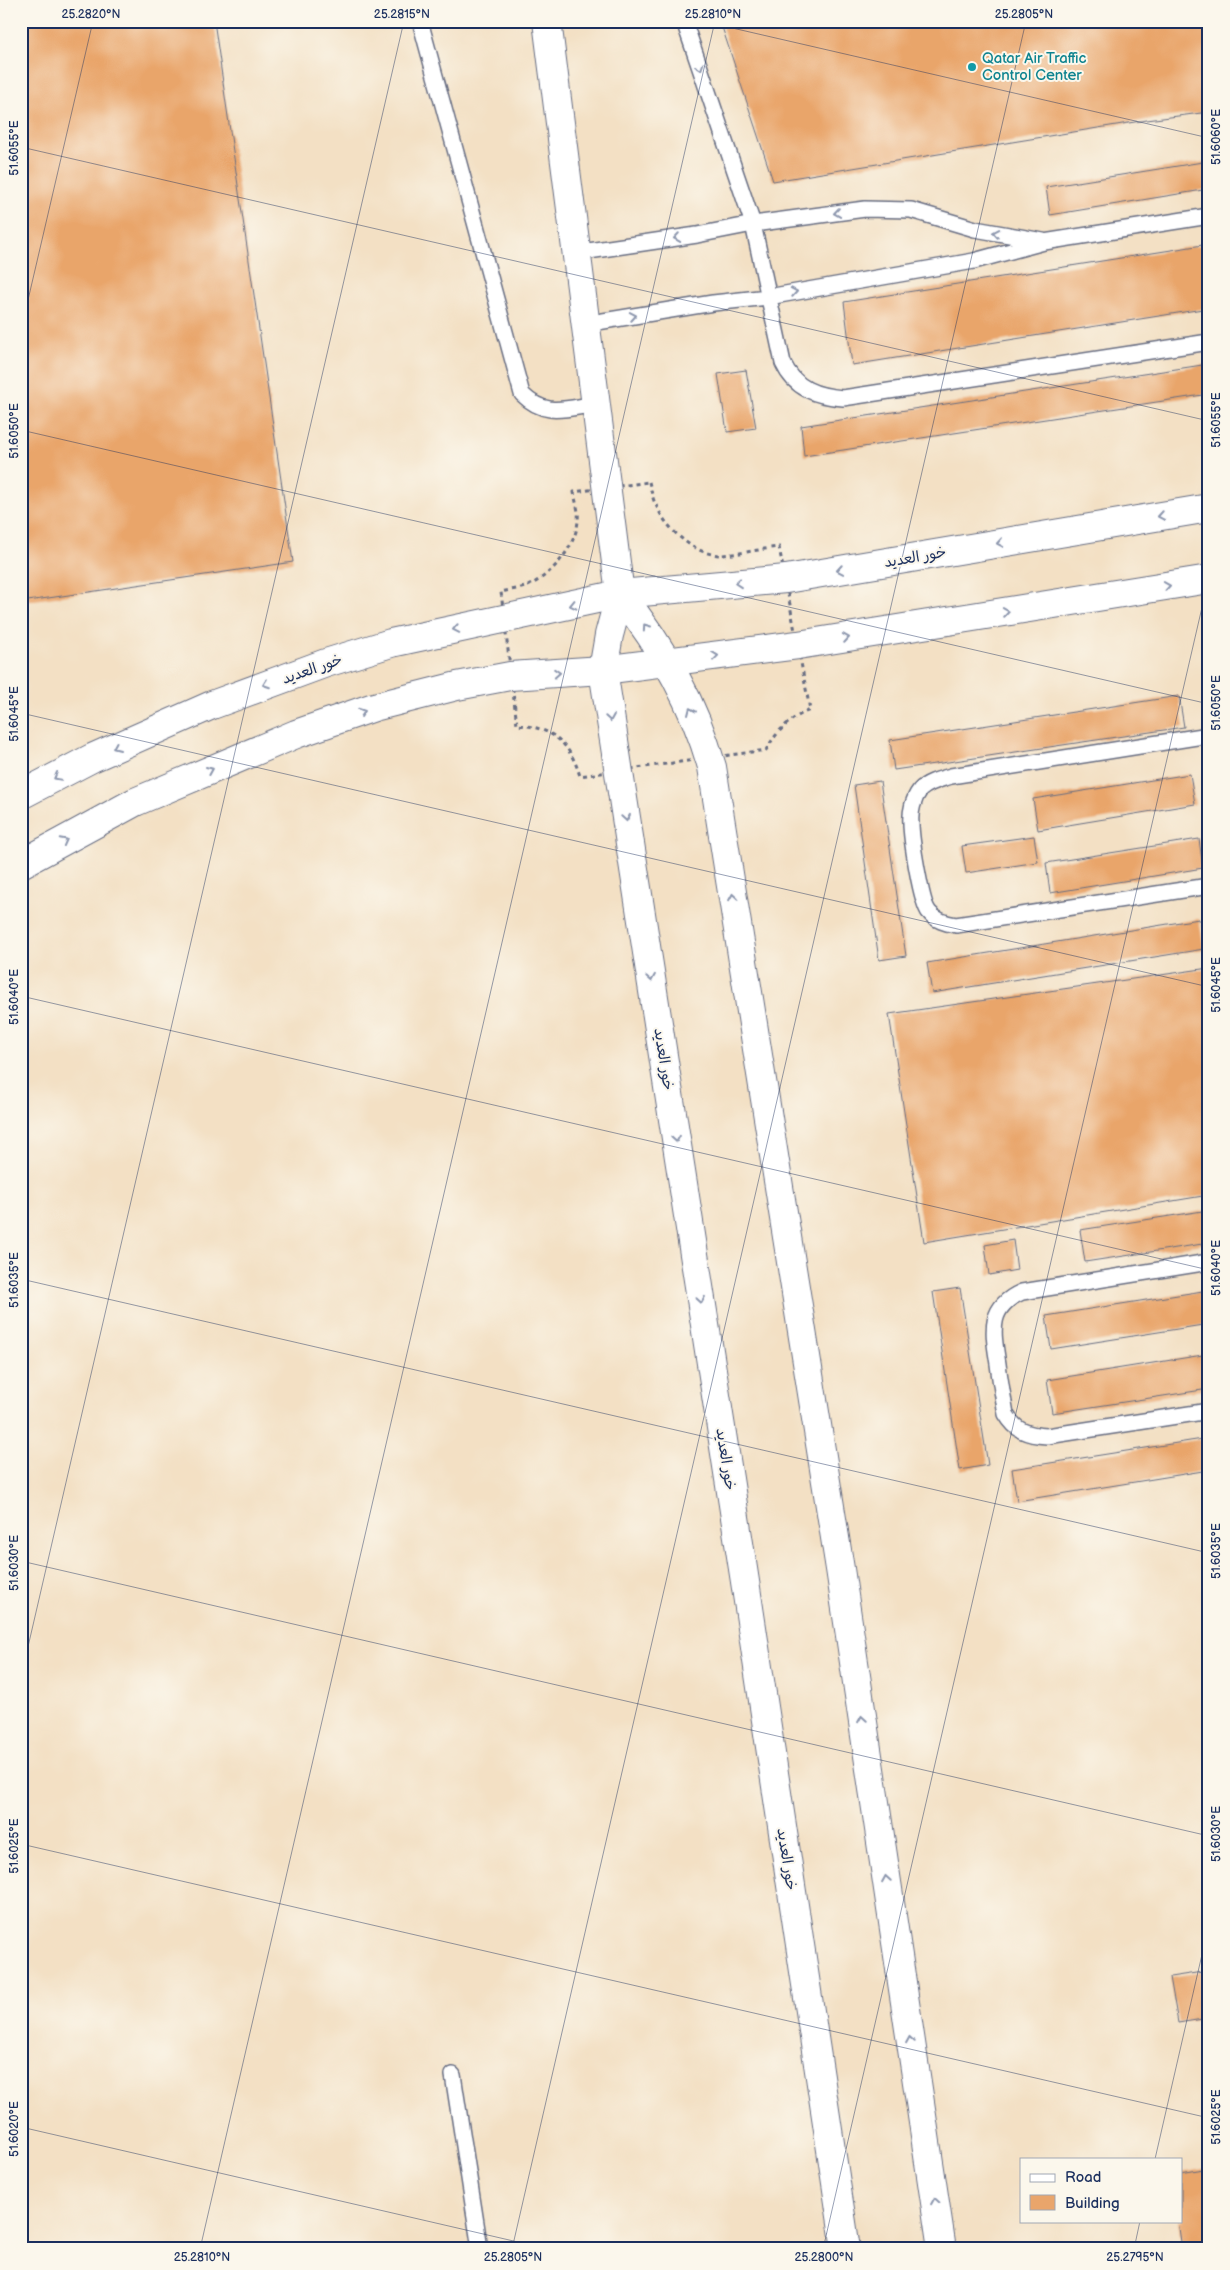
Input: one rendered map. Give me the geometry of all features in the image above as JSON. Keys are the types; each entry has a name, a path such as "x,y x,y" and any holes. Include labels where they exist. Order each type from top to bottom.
{"main road":[{"path":"547,21 575,254 620,594 648,628 667,662 691,710 712,767 840,1569 942,2249"},
{"name":"خور العديد","path":"21,795 92,758 161,727 264,685 326,663 400,641 620,594 786,579 1209,508"},
{"path":"21,864 135,802 296,734 374,707 457,686 510,676 603,670 798,645 1209,579"},
{"name":"خور العديد","path":"620,594 609,635 603,670 743,1568 846,2249"}],"lane":[{"path":"420,21 522,394 533,405 543,409 553,410 596,404"},
{"path":"684,21 753,224 783,363 789,375 804,389 821,396 843,398 1209,342"},
{"path":"575,254 697,235 753,224 865,209 888,208 911,210 975,229 1044,242"},
{"path":"585,324 713,303 768,297 974,261 1044,242 1209,216"},
{"path":"1209,735 951,776 932,782 921,790 912,805 911,822 923,896 928,912 940,922 956,925 1209,886"},
{"path":"1209,1262 1022,1292 1008,1298 1000,1309 992,1330 1006,1414 1012,1424 1021,1431 1033,1435 1047,1436 1209,1411"},
{"path":"453,2075 480,2249"}],"building":[{"path":"21,21 214,21 293,562 21,602"},
{"name":"Qatar Air Traffic Control Center","path":"720,21 1209,21 1209,112 1147,120 773,181"},
{"path":"1209,161 1209,189 1050,215 1046,187"},
{"path":"1209,244 1209,308 852,365 844,302"},
{"path":"1209,364 1209,394 804,456 801,426"},
{"path":"746,370 756,428 727,432 718,374"},
{"path":"1179,696 1184,727 894,770 890,740"},
{"path":"1190,774 1195,804 1038,830 1033,799"},
{"path":"880,781 906,956 879,960 854,785"},
{"path":"1034,836 1038,862 966,873 962,846"},
{"path":"1199,839 1203,868 1050,893 1046,863"},
{"path":"1199,919 1204,949 932,993 927,963"},
{"path":"1209,968 1209,1195 924,1242 889,1014"},
{"path":"1209,1210 1209,1243 1085,1262 1080,1230"},
{"path":"1013,1240 1017,1270 989,1275 985,1245"},
{"path":"960,1288 988,1465 960,1470 933,1292"},
{"path":"1209,1290 1209,1324 1051,1349 1046,1316"},
{"path":"1209,1354 1209,1389 1052,1413 1047,1380"},
{"path":"1209,1438 1209,1470 1017,1501 1012,1469"},
{"path":"1209,1971 1209,2018 1178,2023 1170,1977"},
{"path":"1209,2168 1209,2249 1182,2249 1178,2222 1182,2222 1182,2173"}],"place":[{"name":"Qatar Air Traffic Control Center","path":"972,67"}]}
